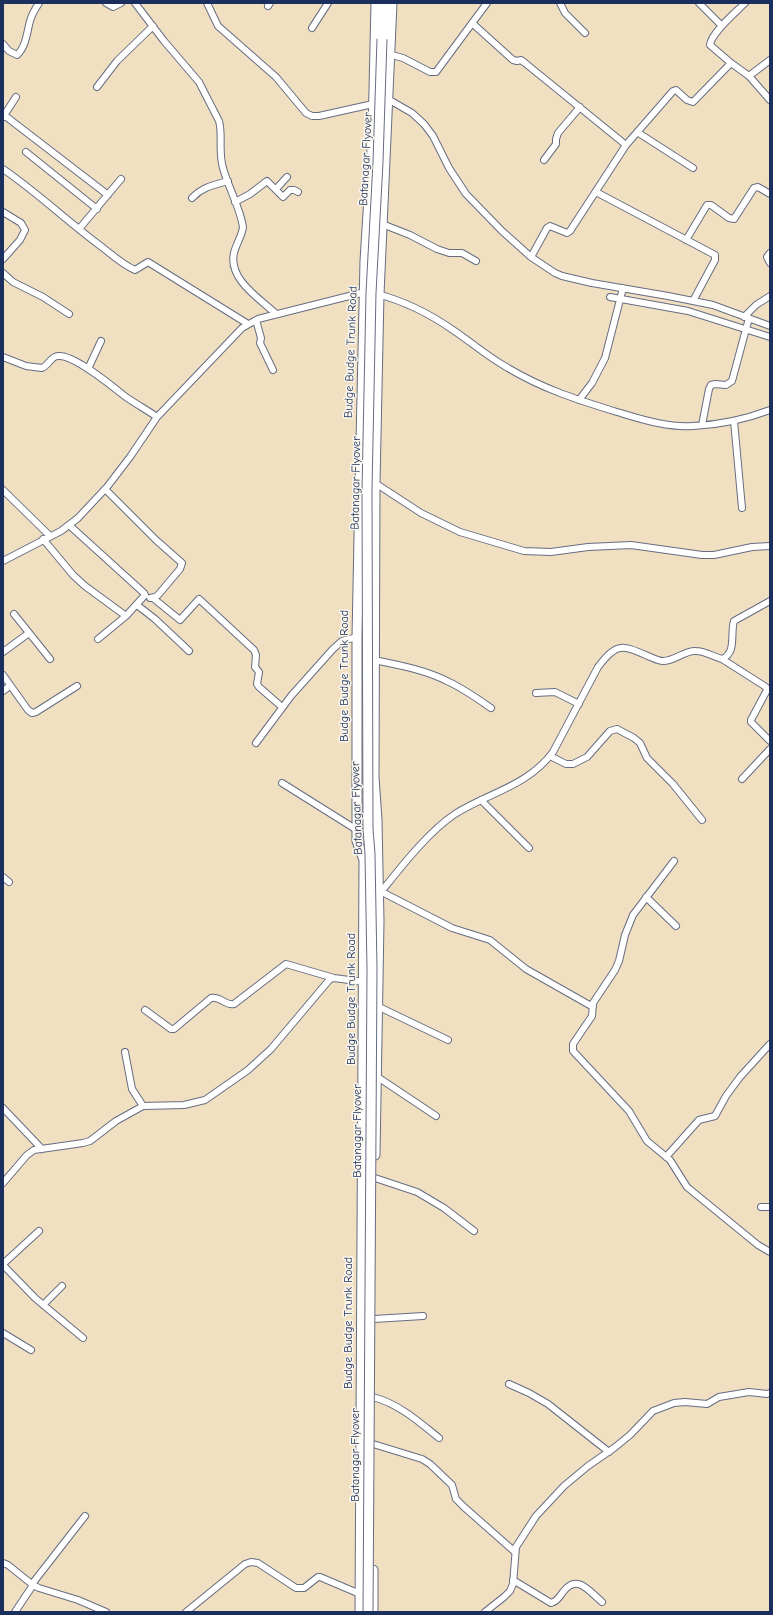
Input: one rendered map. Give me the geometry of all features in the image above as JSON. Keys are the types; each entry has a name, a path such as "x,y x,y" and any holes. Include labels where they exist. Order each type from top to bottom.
{"street":[{"path":"3,44 14,54 18,55 20,53 30,20 39,3"},
{"path":"106,3 112,7 121,3"},
{"path":"135,3 199,82 220,121 220,155 243,227 234,252 234,268 241,281 276,314"},
{"path":"207,3 218,26 267,68 306,113 312,116 319,116 372,105"},
{"path":"312,28 328,3"},
{"name":"Budge Budge Trunk Road","path":"360,1612 364,860 358,841 357,830 357,637 365,292 373,133 372,105 376,3"},
{"name":"Batanagar Flyover","path":"368,1612 372,969 370,854 368,829 367,490 370,293 378,162 384,3"},
{"name":"Budge Budge Trunk Road","path":"373,1612 373,1397 379,891 374,777 375,483 379,294 388,54 392,3"},
{"path":"388,54 403,58 430,72 436,72 487,3"},
{"path":"560,3 566,13 585,33"},
{"path":"700,3 722,26"},
{"path":"745,3 722,26 710,41 710,45 749,76 770,100"},
{"path":"472,23 513,60 520,60 525,63 626,145"},
{"path":"97,87 117,61 153,26"},
{"path":"749,76 770,60"},
{"path":"531,257 547,228 550,226 564,232 569,232 626,145 675,90 687,100 693,102 731,63"},
{"path":"16,97 4,116 108,195"},
{"path":"387,102 412,113 424,124 433,136 449,168 466,194 502,231 531,257 562,276 693,300 720,307 770,337"},
{"path":"544,160 556,144 558,132 580,107"},
{"path":"637,132 693,168"},
{"path":"26,152 97,209"},
{"path":"3,169 30,188 79,229 133,269 137,270 144,263 148,262 248,324"},
{"path":"276,189 287,177"},
{"path":"79,229 121,179"},
{"path":"192,198 195,190 228,181"},
{"path":"235,202 250,194 268,181 283,197 290,190 298,192"},
{"path":"686,240 707,205 711,205 729,218 734,219 754,188 758,187 770,194"},
{"path":"596,192 714,254 716,257 693,300"},
{"path":"3,259 20,240 25,230 21,223 4,212"},
{"path":"382,224 410,235 437,250 449,253 462,253 476,262"},
{"path":"770,253 767,257 770,263"},
{"path":"3,273 13,282 50,301 69,314"},
{"path":"579,400 592,382 605,358 624,288"},
{"path":"3,561 50,536 78,518 105,489 130,457 157,417 242,328 256,320 276,314 365,292 379,294 423,312 452,329 508,368 545,388 579,400 650,421 692,426 734,421 770,410"},
{"path":"702,425 711,385 726,385 732,381 747,323 759,303 770,296"},
{"path":"610,297 770,326"},
{"path":"256,320 261,338 260,343 273,370"},
{"path":"88,369 101,341"},
{"path":"3,356 26,366 42,368 54,357 60,356 88,369 127,398 157,417"},
{"path":"734,421 742,508"},
{"path":"375,483 421,513 460,532 524,551 551,552 588,547 631,545 702,555 714,555 752,547 770,546"},
{"path":"98,639 126,616 144,598 153,598 158,595 180,569 182,563 156,540 105,489"},
{"path":"3,490 50,536"},
{"path":"69,524 144,593 144,598"},
{"path":"43,539 73,575 85,586 126,616"},
{"path":"153,598 180,620 199,599 254,650 258,672 257,684 282,707"},
{"path":"722,660 727,656 734,643 734,621 770,601"},
{"path":"136,605 155,619 189,651"},
{"path":"14,614 50,659"},
{"path":"3,652 29,633"},
{"path":"256,743 282,707 332,649 342,641 357,637"},
{"path":"379,891 445,821 481,800 514,786 533,772 550,756 598,667 608,654 616,648 630,649 663,661 695,651 722,660 766,687 767,690 751,722 770,741"},
{"path":"374,660 404,666 440,678 453,684 492,708"},
{"path":"3,675 28,710 32,712 36,712 77,686"},
{"path":"3,691 10,686"},
{"path":"536,693 555,692 579,704"},
{"path":"550,756 566,764 573,764 587,757 610,730 617,729 640,743 647,758 673,784 702,820"},
{"path":"742,779 770,749"},
{"path":"282,783 357,830"},
{"path":"481,800 529,848"},
{"path":"674,861 646,897 630,923 615,970 596,998 592,1016 573,1044 573,1051 629,1111 647,1141 675,1166 687,1187 758,1245 770,1252"},
{"path":"3,877 9,882"},
{"path":"364,890 379,891 452,928 490,940 526,969 593,1007"},
{"path":"646,897 676,926"},
{"path":"145,1010 174,1029 211,998 218,998 228,1004 234,1004 286,964 334,978 364,982"},
{"path":"3,1183 27,1155 34,1150 90,1141 116,1121 143,1106 184,1105 205,1100 248,1070 271,1049 330,979 334,978"},
{"path":"377,1006 448,1040"},
{"path":"666,1157 699,1120 715,1116 726,1096 740,1077 770,1044"},
{"path":"125,1052 132,1089 143,1106"},
{"path":"376,1076 436,1116"},
{"path":"3,1108 42,1148"},
{"path":"375,1178 417,1192 444,1208 474,1231"},
{"path":"761,1207 770,1207"},
{"path":"39,1231 3,1264 43,1305 83,1338"},
{"path":"43,1305 62,1286"},
{"path":"374,1319 423,1316"},
{"path":"3,1333 30,1350"},
{"path":"509,1384 548,1404 609,1452"},
{"path":"485,1612 504,1598 510,1591 513,1580 516,1547 536,1516 564,1486 588,1466 630,1436 653,1411 674,1403 685,1402 707,1404 719,1397 749,1392 770,1393"},
{"path":"373,1397 392,1403 439,1438"},
{"path":"373,1444 422,1459 430,1464 452,1484 456,1499 515,1552"},
{"path":"15,1612 32,1584 85,1516"},
{"path":"186,1612 245,1564 251,1562 258,1563 296,1588 304,1588 320,1577 360,1594"},
{"path":"3,1563 8,1565 32,1584 78,1600 106,1612"},
{"path":"513,1580 551,1603 556,1601 567,1586 572,1583 577,1583 585,1587 602,1602"}]}
